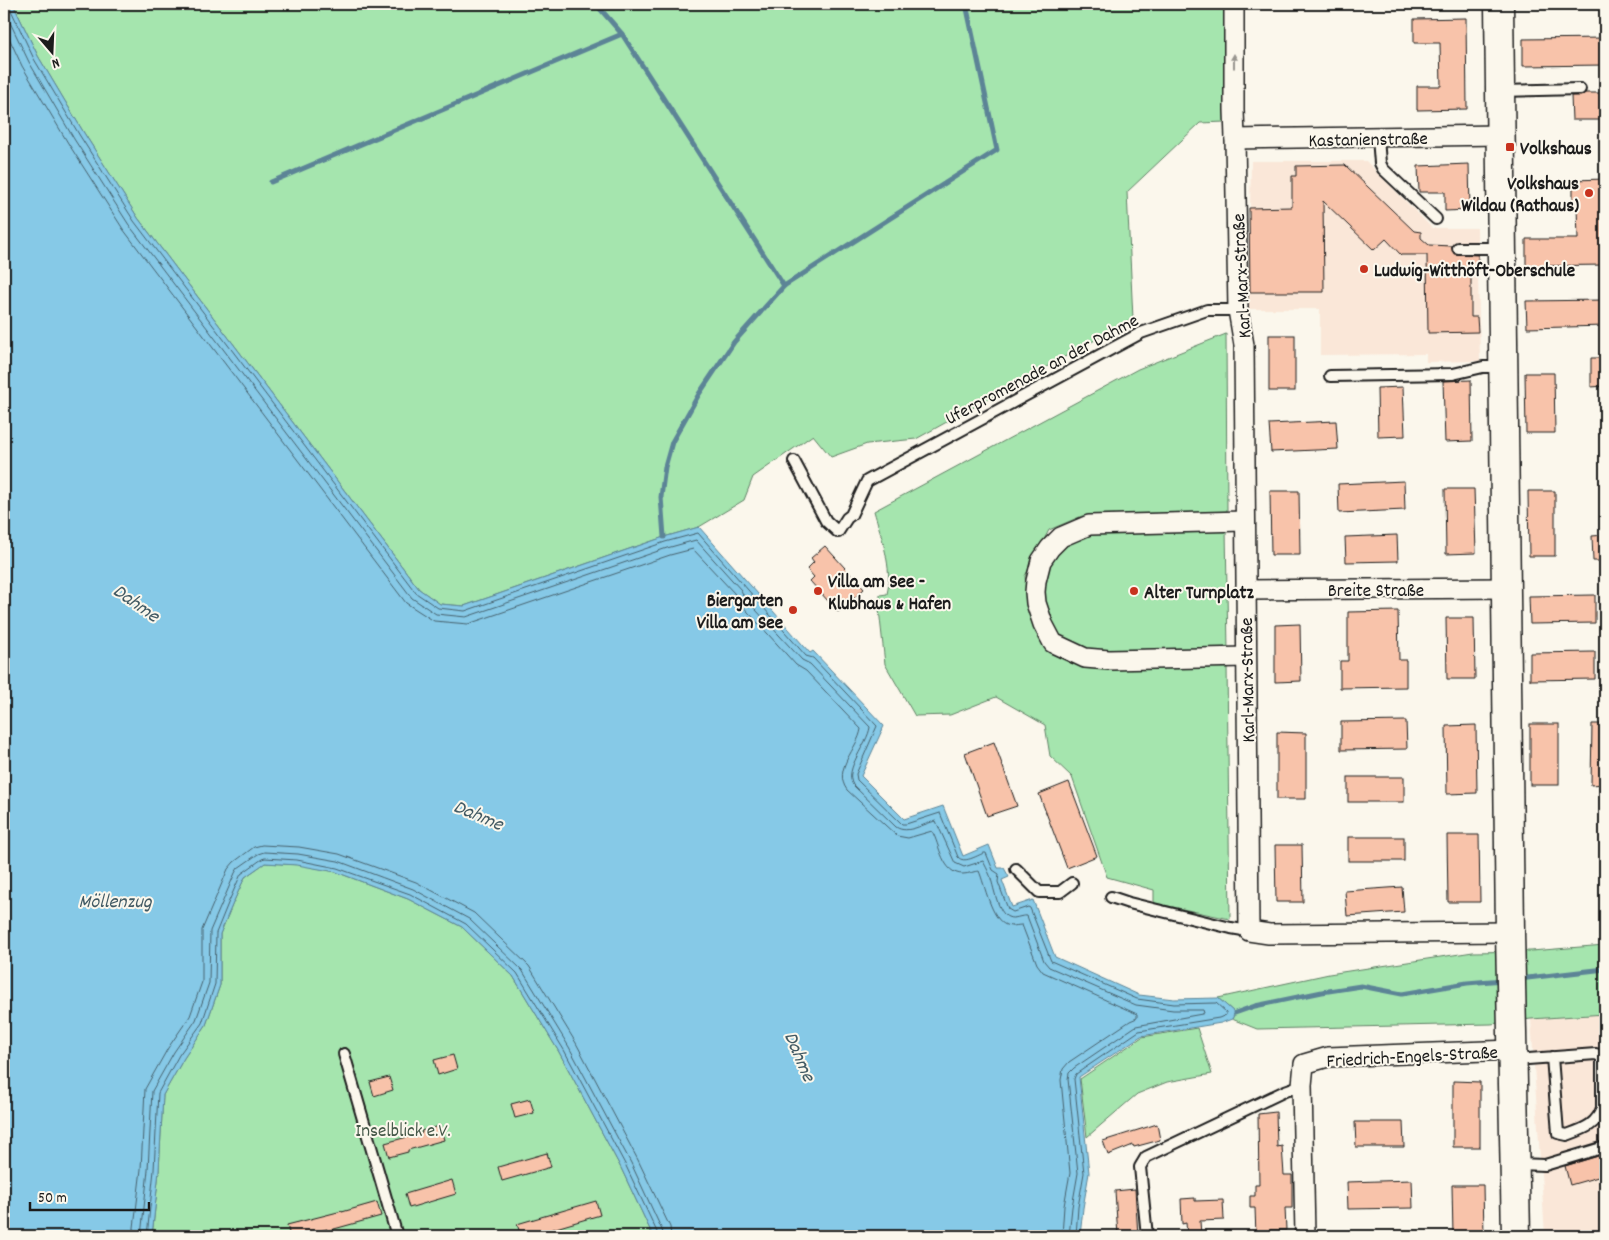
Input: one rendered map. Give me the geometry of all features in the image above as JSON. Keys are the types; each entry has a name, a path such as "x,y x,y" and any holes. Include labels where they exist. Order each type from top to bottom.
{"main road":[{"path":"1499,4 1512,1046"},
{"name":"Friedrich-Engels-Straße","path":"1512,1046 1516,1236"}],"street":[{"name":"Karl-Marx-Straße","path":"1234,4 1238,310 1244,345 1244,521 1249,931"},
{"name":"Kastanienstraße","path":"1235,139 1501,135"},
{"path":"1244,521 1089,525 1061,537 1050,548 1041,561 1035,592 1036,603 1043,624 1053,643 1085,658 1109,660 1246,657"},
{"name":"Breite Straße","path":"1245,590 1507,588"},
{"path":"1249,931 1269,934 1510,940"},
{"name":"Friedrich-Engels-Straße","path":"1305,1236 1302,1085 1304,1064 1322,1058 1512,1046"}],"lane":[{"path":"1500,91 1580,89"},
{"path":"1378,138 1380,163 1383,170 1436,219"},
{"path":"1458,248 1502,248"},
{"name":"Uferpromenade an der Dahme","path":"794,461 826,521 838,532 851,515 867,481 1141,333 1207,310 1238,310"},
{"path":"1330,376 1454,374 1483,367 1504,367"},
{"path":"1016,869 1039,892 1060,892 1072,883"},
{"path":"1111,897 1129,904 1249,931"},
{"path":"1512,1046 1552,1057 1596,1054 1602,1057 1604,1067 1600,1116 1588,1126 1567,1135 1558,1132 1552,1057"},
{"path":"344,1054 397,1236"},
{"path":"1147,1236 1140,1167 1146,1157 1285,1091 1302,1085"},
{"path":"1514,1164 1545,1164 1605,1147"}],"shaded area":[{"name":"Ludwig-Witthöft-Oberschule","path":"1251,161 1366,161 1432,228 1477,228 1480,361 1426,362 1426,354 1320,355 1320,309 1248,309"},
{"path":"1605,1014 1605,1236 1545,1236 1531,1019"}],"green space":[{"path":"13,4 1224,4 1225,122 1200,123 1127,192 1133,319 916,439 867,444 831,457 813,435 753,477 744,500 699,527 664,537 464,606 440,604 419,589 138,218 38,56"},
{"path":"1226,334 1227,512 1082,516 1049,530 1025,576 1028,609 1041,639 1070,663 1104,669 1227,666 1230,919 1154,903 1154,890 1107,877 1072,777 1050,756 1045,725 996,697 950,715 915,716 885,664 879,609 880,595 887,594 888,574 883,541 874,511 1138,369"},
{"name":"Alter Turnplatz","path":"1226,529 1228,652 1093,653 1062,641 1041,603 1049,558 1085,530"},
{"name":"Inselblick e.V.","path":"265,863 302,865 336,872 408,899 462,927 513,976 559,1052 621,1168 653,1236 152,1236 159,1171 163,1095 206,1025 220,985 220,934 233,903 245,877"},
{"path":"1605,945 1605,1014 1491,1024 1257,1029 1232,1019 1235,1013 1218,998 1329,974 1473,952 1531,951"},
{"path":"1197,1028 1212,1074 1167,1082 1137,1094 1087,1137 1080,1079 1142,1037"}],"water":[{"path":"4,4 13,4 38,56 138,218 419,589 440,604 464,606 664,537 699,527 810,653 813,651 884,726 861,776 904,819 943,806 963,856 989,845 998,868 1004,868 1009,877 1002,880 1012,907 1033,900 1055,957 1139,995 1174,999 1218,998 1235,1013 1232,1019 1221,1023 1141,1036 1079,1077 1089,1173 1080,1236 653,1236 621,1168 559,1052 513,976 462,927 408,899 336,872 297,865 265,863 245,877 233,903 220,934 220,985 206,1025 163,1095 159,1171 152,1236 4,1236"}],"building":[{"path":"1466,18 1467,109 1417,110 1417,86 1441,86 1440,43 1414,43 1414,19"},
{"path":"1605,38 1605,65 1523,66 1523,39"},
{"name":"Volkshaus Wildau (Rathaus)","path":"1585,93 1605,93 1605,120 1572,120 1571,96 1581,96"},
{"path":"1469,164 1470,210 1445,211 1445,192 1419,192 1418,166"},
{"path":"1345,165 1414,231 1421,232 1421,238 1429,245 1452,246 1454,254 1478,255 1478,272 1471,272 1471,317 1477,317 1478,332 1428,333 1427,255 1401,255 1386,239 1374,250 1323,201 1324,292 1250,292 1249,208 1292,207 1292,176 1296,176 1296,166"},
{"path":"1605,179 1605,265 1526,266 1526,239 1578,239 1577,207 1573,207 1573,180"},
{"path":"1605,300 1605,326 1527,328 1526,301"},
{"path":"1269,335 1295,335 1295,391 1269,391"},
{"path":"1591,358 1605,358 1605,386 1591,387"},
{"path":"1525,373 1554,373 1555,433 1526,433"},
{"path":"1471,380 1472,441 1445,442 1443,381"},
{"path":"1403,387 1405,436 1378,437 1377,388"},
{"path":"1336,421 1338,449 1271,452 1269,424"},
{"path":"1404,481 1405,510 1339,513 1338,484"},
{"path":"1445,489 1474,489 1476,553 1446,554"},
{"path":"1270,491 1299,491 1300,555 1271,555"},
{"path":"1528,491 1555,491 1555,556 1529,556"},
{"path":"1397,535 1398,561 1346,562 1345,537"},
{"path":"1605,535 1605,561 1593,561 1592,536"},
{"path":"825,546 864,589 838,612 810,581 814,577 807,569 814,562 811,558"},
{"path":"1595,595 1595,623 1530,624 1529,596"},
{"path":"1398,611 1399,660 1406,660 1406,687 1340,688 1340,661 1348,661 1348,612"},
{"path":"1446,618 1474,618 1475,679 1447,679"},
{"path":"1300,624 1301,681 1275,682 1275,625"},
{"path":"1595,652 1595,679 1530,680 1530,653"},
{"path":"1406,721 1407,749 1341,750 1341,722"},
{"path":"1530,724 1559,724 1559,785 1530,785"},
{"path":"1592,724 1605,724 1605,784 1591,785"},
{"path":"1476,725 1477,793 1447,794 1446,726"},
{"path":"1277,732 1306,733 1306,799 1277,799"},
{"path":"994,742 1017,806 987,816 965,753"},
{"path":"1348,777 1404,777 1404,802 1348,802"},
{"path":"1069,782 1097,856 1067,868 1039,794"},
{"path":"1447,835 1479,835 1480,902 1448,902"},
{"path":"1348,837 1404,837 1404,861 1348,861"},
{"path":"1275,845 1302,845 1303,902 1276,902"},
{"path":"1402,887 1404,912 1347,916 1345,891"},
{"path":"453,1055 457,1069 438,1075 434,1060"},
{"path":"389,1077 393,1090 374,1096 370,1082"},
{"path":"1453,1081 1480,1082 1480,1147 1453,1147"},
{"path":"530,1099 534,1113 515,1118 511,1104"},
{"path":"1276,1112 1277,1147 1282,1146 1284,1175 1292,1175 1292,1208 1285,1208 1286,1230 1270,1230 1270,1236 1256,1236 1255,1208 1250,1208 1250,1196 1255,1196 1255,1185 1259,1185 1258,1114"},
{"path":"1355,1122 1403,1122 1404,1147 1356,1147"},
{"path":"1157,1124 1160,1140 1134,1147 1133,1145 1108,1155 1103,1141"},
{"path":"440,1126 444,1140 389,1157 385,1143"},
{"path":"547,1153 551,1167 502,1181 498,1167"},
{"path":"1605,1154 1605,1175 1570,1185 1565,1166"},
{"path":"452,1180 456,1194 409,1208 405,1194"},
{"path":"1412,1180 1413,1208 1348,1209 1347,1182"},
{"path":"1452,1185 1483,1185 1484,1236 1453,1236"},
{"path":"1135,1189 1138,1236 1118,1236 1115,1191"},
{"path":"1195,1198 1195,1201 1223,1200 1224,1220 1200,1221 1201,1236 1187,1236 1186,1223 1182,1224 1181,1199"},
{"path":"596,1201 600,1215 529,1236 521,1236 517,1224"},
{"path":"377,1202 381,1216 327,1231 327,1229 300,1236 290,1236 287,1225"}],"waterway":[{"path":"596,4 622,34 784,286"},
{"path":"664,537 661,497 665,467 672,442 699,394 734,342 784,286 997,150 966,4"},
{"path":"271,182 622,34"},
{"path":"1519,979 1605,969"},
{"path":"1235,1013 1255,1006 1361,986 1402,994 1467,983 1503,980"}],"place":[{"name":"Volkshaus","path":"1510,147"},
{"name":"Volkshaus Wildau (Rathaus)","path":"1589,193"},
{"name":"Ludwig-Witthöft-Oberschule","path":"1364,269"},
{"name":"Villa am See - Klubhaus & Hafen","path":"818,591"},
{"name":"Alter Turnplatz","path":"1134,591"},
{"name":"Biergarten Villa am See","path":"793,610"}],"water label":[{"name":"Dahme","path":"137,602"},
{"name":"Dahme","path":"479,814"},
{"name":"Möllenzug","path":"115,900"},
{"name":"Dahme","path":"801,1056"}]}
